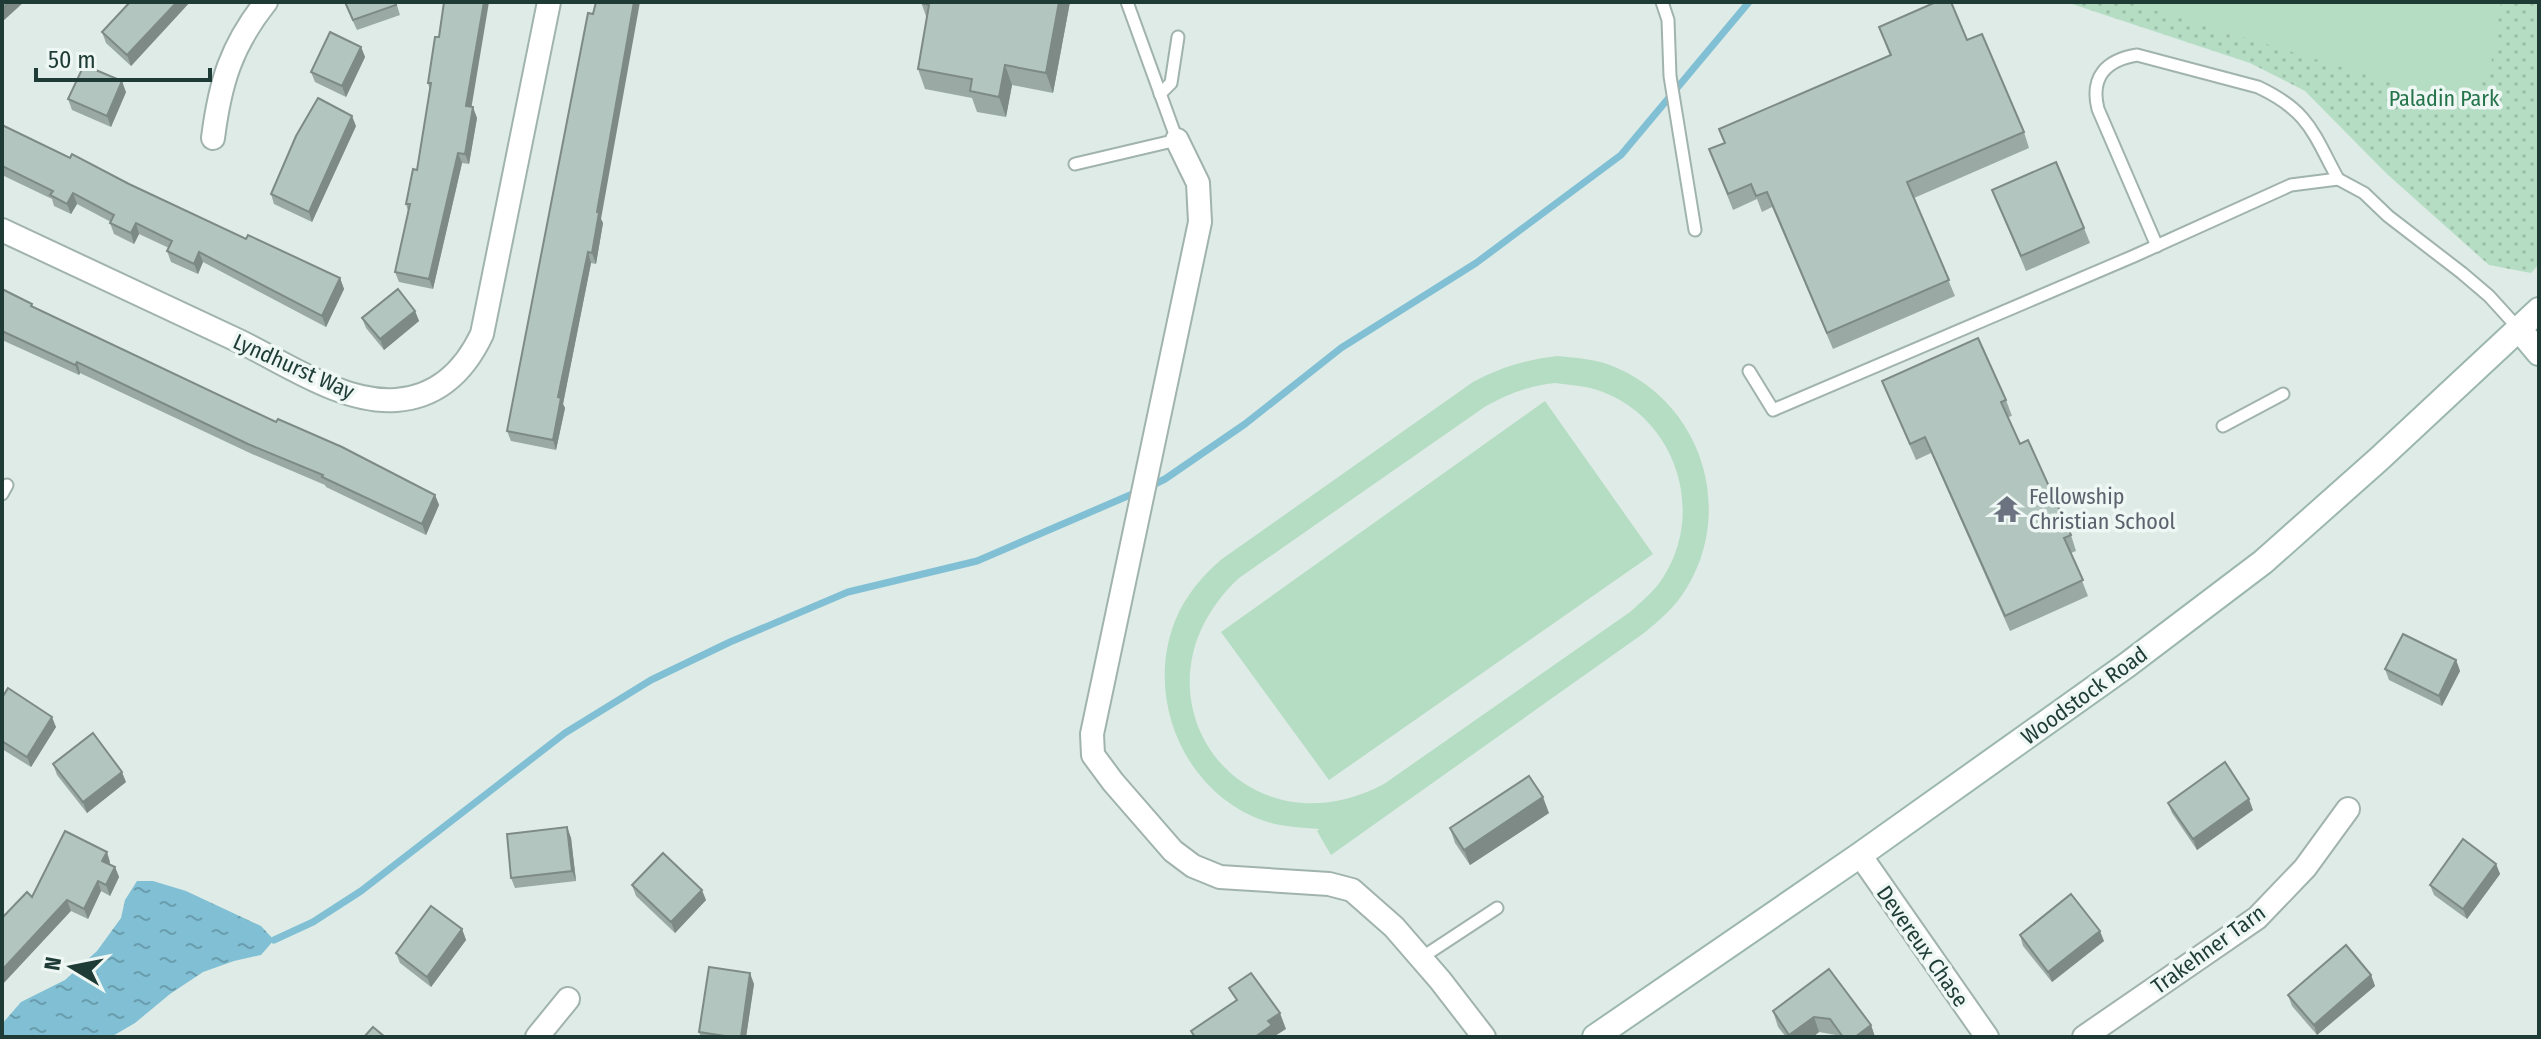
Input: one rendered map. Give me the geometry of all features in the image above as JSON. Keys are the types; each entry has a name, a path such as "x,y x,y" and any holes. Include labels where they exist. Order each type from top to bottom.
{"street":[{"path":"213,138 217,103 231,55 266,2"},
{"name":"Lyndhurst Way","path":"2,230 316,380 376,400 418,396 443,385 461,370 482,334 549,2"},
{"path":"1177,140 1198,183 1200,222 1092,734 1093,755 1173,851 1193,866 1220,877 1329,884 1352,890 1394,927 1484,1037"},
{"name":"Woodstock Road","path":"1595,1037 1860,855 2127,665 2263,562 2539,310"},
{"path":"2519,329 2539,353"},
{"name":"Trakehner Tarn","path":"2084,1037 2257,918 2305,868 2348,809"},
{"name":"Devereux Chase","path":"1860,855 1987,1037"},
{"path":"537,1037 568,999"}],"lane":[{"path":"1075,164 1177,140 1127,2"},
{"path":"1662,2 1668,20 1670,76 1695,230"},
{"path":"1160,94 1171,83 1178,37"},
{"path":"2157,246 2095,96 2096,83 2103,70 2121,58 2137,55 2258,87 2276,96 2305,118 2338,179 2364,193 2388,216 2462,273 2489,296 2519,329"},
{"path":"1749,371 1773,410 2157,246 2291,185 2338,179"},
{"path":"2223,426 2283,394"},
{"path":"1421,958 1497,908"}],"green space":[{"name":"Paladin Park","path":"2066,2 2539,2 2539,264 2531,273 2489,265 2387,174 2305,91 2250,63"},
{"path":"2128,2 2501,2 2490,70 2453,101"},
{"path":"1557,356 1587,359 1617,368 1646,385 1671,407 1689,433 1702,463 1708,494 1708,526 1701,558 1682,596 1644,633 1331,855 1317,831 1319,829 1266,822 1232,805 1210,786 1191,763 1177,737 1168,709 1165,680 1167,650 1175,621 1189,595 1222,559 1473,382 1503,368","holes":["1555,383 1597,390 1628,405 1649,423 1665,445 1676,470 1682,497 1682,524 1676,551 1657,586 1630,612 1384,784 1331,802 1283,800 1242,782 1212,752 1194,713 1190,668 1205,622 1239,578 1486,406 1528,388"]},
{"path":"1545,401 1653,554 1329,780 1221,632"}],"water":[{"path":"137,881 153,881 186,891 261,926 274,940 261,955 203,972 135,1023 111,1037 2,1037 2,1024 21,1002 65,980 97,951 121,918 125,900"}],"building":[{"path":"130,2 177,2 127,55 102,32"},
{"path":"345,2 395,2 396,5 353,20"},
{"path":"444,2 484,2 466,106 473,107 465,154 458,153 429,279 395,272 410,204 406,204 413,169 417,170 435,37 439,37"},
{"path":"596,2 634,2 592,253 588,252 558,397 561,398 553,440 507,431 588,13 593,14"},
{"path":"921,2 1059,2 1046,73 1005,65 999,97 970,91 972,79 918,69 929,5"},
{"path":"1936,2 1951,2 1967,40 1982,34 2024,132 1907,182 1949,280 1827,333 1767,192 1756,196 1751,184 1728,194 1709,149 1725,143 1719,129 1891,55 1879,27"},
{"path":"330,32 361,47 342,86 311,72"},
{"path":"84,65 122,81 107,116 68,99"},
{"path":"318,98 352,116 309,212 271,194 296,136"},
{"path":"2,125 70,158 72,154 246,239 248,235 340,278 322,316 199,252 194,264 167,251 172,241 136,223 131,233 110,223 114,215 73,193 67,204 50,195 53,191 2,166"},
{"path":"2056,162 2084,228 2021,256 1992,190"},
{"path":"2,289 31,306 276,422 278,419 342,447 435,495 422,524 323,475 248,444 77,362 75,365 2,331"},
{"path":"398,289 415,311 380,339 362,318"},
{"name":"Fellowship Christian School","path":"1978,338 2006,400 2001,402 2020,444 2028,440 2071,535 2064,538 2083,580 2005,616 1925,437 1910,444 1882,381"},
{"path":"2403,634 2456,660 2439,696 2385,669"},
{"path":"8,688 52,717 27,757 2,741 2,698"},
{"path":"93,733 122,772 83,802 53,764"},
{"path":"2225,762 2249,799 2193,839 2168,803"},
{"path":"1529,776 1543,797 1464,850 1450,828"},
{"path":"567,827 572,871 511,878 507,834"},
{"path":"65,831 107,852 102,861 115,867 106,885 98,881 84,909 67,900 2,970 2,918 27,892 32,897"},
{"path":"2463,839 2496,864 2463,909 2430,885"},
{"path":"663,853 702,890 671,922 632,885"},
{"path":"2071,894 2100,931 2048,972 2020,935"},
{"path":"431,906 462,929 427,977 396,953"},
{"path":"2346,945 2371,975 2314,1025 2288,995"},
{"path":"709,967 750,973 741,1037 699,1032"},
{"path":"1829,969 1871,1025 1855,1037 1843,1037 1830,1019 1814,1017 1789,1035 1773,1011"},
{"path":"1251,973 1280,1013 1268,1021 1272,1025 1255,1037 1195,1037 1191,1031 1237,1000 1229,988"},
{"path":"373,1027 385,1037 364,1037"}],"waterway":[{"path":"1149,487 1245,424 1341,348 1476,263 1621,155 1749,2"},
{"path":"274,940 313,922 361,891 565,733 651,680 730,642 848,592 977,561 1137,492"}],"place":[{"name":"Fellowship Christian School","path":"2007,509"}]}
